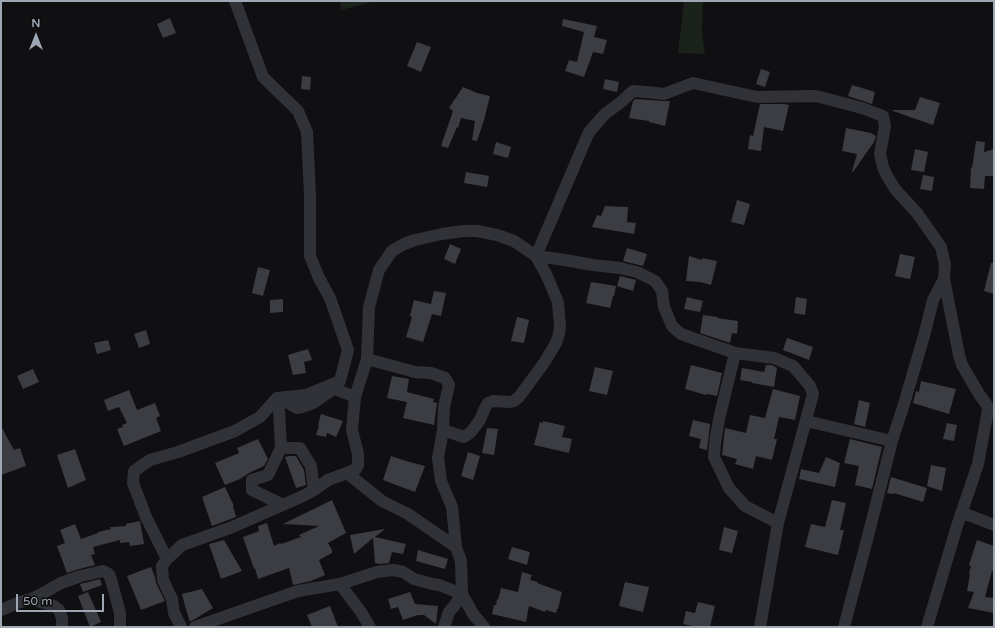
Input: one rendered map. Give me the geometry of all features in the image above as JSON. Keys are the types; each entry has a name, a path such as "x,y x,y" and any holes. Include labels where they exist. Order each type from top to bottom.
{"street":[{"path":"167,558 146,517 133,483 134,471 150,460 178,452 235,431 260,417 277,398 306,395 340,381 348,350 330,298 319,278 310,256 310,195 307,132 298,111 263,77 235,1"},
{"path":"536,256 589,132 605,114 633,91 664,94 693,83 757,97 816,96 862,108 883,116 885,126 880,154 883,167 895,189 917,213 941,247 945,265 944,279 959,356 962,365 988,410 978,464 961,513 927,627"},
{"path":"181,627 174,613 172,599 162,580 162,566 167,558 182,545 230,528 283,505 314,490 328,480 347,474 356,469 358,465 358,454 352,430 355,397 367,359 369,307 379,270 392,251 415,240 442,234 477,231 497,235 514,241 536,256 620,268 637,272 655,281 662,291 664,307 672,326 681,334 735,353 774,358 793,366 810,386 813,394 778,523 760,627"},
{"path":"443,430 464,437 471,432 480,420 488,403 510,402 520,397 556,343 560,326 558,302 546,274 536,256"},
{"path":"844,627 892,442 909,389 933,300 944,279"},
{"path":"735,353 719,419 714,457 729,488 745,506 778,523"},
{"path":"367,359 415,372 431,373 445,378 449,385 444,406 443,430 438,458 441,482 452,507 456,547 460,561 462,594 473,614 484,627"},
{"path":"283,505 252,490 252,480 268,475 282,448 279,406 282,402 285,402 298,408 302,407 313,403 332,390 355,397"},
{"path":"806,421 892,442"},
{"path":"282,448 300,448 311,466 314,490"},
{"path":"347,474 382,501 408,514 456,547"},
{"path":"961,513 994,525"},
{"path":"195,627 298,591 340,584 377,572 393,570 403,572 414,579 439,585 462,594"},
{"path":"1,610 31,599 61,583 81,576 103,571 109,574 112,583 120,613 120,627"},
{"path":"340,584 361,612 370,627"},
{"path":"444,627 449,612 462,594"},
{"path":"31,599 54,606 59,610 62,618 62,627"}],"shaded area":[{"path":"340,1 376,1 341,10"},
{"path":"684,1 703,1 702,34 705,54 678,53"}],"building":[{"path":"170,18 176,33 163,38 157,24"},
{"path":"563,19 597,26 594,37 607,40 603,54 593,52 584,77 565,71 569,60 577,62 584,32 562,26"},
{"path":"417,42 431,47 421,72 407,66"},
{"path":"761,69 770,72 765,87 756,84"},
{"path":"302,76 311,77 310,90 301,89"},
{"path":"605,79 619,82 617,92 603,89"},
{"path":"852,85 875,92 872,104 848,96"},
{"path":"463,87 477,93 490,96 477,141 472,140 475,121 461,118 458,128 457,127 448,148 441,146 453,111 449,108"},
{"path":"920,97 940,103 933,125 893,111 915,110"},
{"path":"636,99 670,101 665,126 649,121 629,118 633,101"},
{"path":"760,104 789,105 783,131 764,127 761,151 748,149 750,135 753,136"},
{"path":"846,128 871,133 876,136 874,142 853,172 857,154 842,151"},
{"path":"976,141 985,142 984,152 994,149 994,176 985,176 984,189 970,188 971,167 972,168"},
{"path":"496,142 511,147 508,158 493,154"},
{"path":"915,149 928,152 924,172 911,170"},
{"path":"466,172 489,176 487,187 464,183"},
{"path":"923,175 934,177 932,191 920,189"},
{"path":"737,200 750,204 744,225 731,222"},
{"path":"605,206 628,207 627,222 636,223 634,234 592,227 597,215 601,216"},
{"path":"450,244 461,249 455,264 444,259"},
{"path":"627,248 647,254 643,266 623,261"},
{"path":"900,254 915,257 910,279 895,276"},
{"path":"689,256 702,260 702,258 717,261 711,285 700,282 686,281"},
{"path":"991,263 994,263 994,294 984,291"},
{"path":"258,267 270,270 263,296 252,293"},
{"path":"620,276 636,280 633,291 617,286"},
{"path":"591,282 616,286 610,308 586,303"},
{"path":"434,291 446,293 441,316 432,314 423,342 406,337 412,317 410,316 414,300 431,304"},
{"path":"687,297 703,301 700,312 684,309"},
{"path":"796,297 807,299 805,315 794,313"},
{"path":"283,299 283,312 270,313 270,300"},
{"path":"703,315 738,321 737,334 732,333 730,343 700,333"},
{"path":"517,317 529,320 524,343 511,341"},
{"path":"146,330 150,344 139,348 134,334"},
{"path":"787,338 813,347 809,360 783,350"},
{"path":"108,340 111,350 97,354 94,343"},
{"path":"308,349 312,360 304,362 306,373 293,375 288,355"},
{"path":"691,365 722,373 717,396 706,395 685,389"},
{"path":"766,365 772,365 777,368 774,387 740,380 742,368 764,372"},
{"path":"595,367 613,371 607,395 589,391"},
{"path":"33,369 39,382 23,389 17,376"},
{"path":"392,376 409,379 407,392 434,399 433,402 437,403 434,425 403,418 407,402 387,398"},
{"path":"921,381 956,389 949,414 913,403 916,391 919,392"},
{"path":"773,389 800,396 795,420 779,417 774,439 777,439 772,460 756,456 753,469 735,464 737,459 722,455 725,428 746,433 750,415 765,418"},
{"path":"129,390 137,410 155,403 160,416 156,418 161,431 124,446 117,429 123,427 122,425 127,423 119,407 108,411 104,400"},
{"path":"859,400 870,403 865,427 854,424"},
{"path":"321,414 343,421 336,437 327,433 326,437 316,435"},
{"path":"693,420 710,424 707,450 699,448 701,439 689,436"},
{"path":"543,421 565,426 562,437 572,439 569,453 534,445 540,422 543,423"},
{"path":"947,423 957,425 954,441 943,439"},
{"path":"1,426 14,450 20,448 26,466 1,475"},
{"path":"487,428 498,429 494,455 482,453"},
{"path":"258,439 268,459 264,466 225,485 215,463 239,453 237,448"},
{"path":"850,439 882,447 872,489 855,485 859,466 844,463"},
{"path":"75,449 86,480 68,488 57,455"},
{"path":"468,452 480,456 473,480 461,476"},
{"path":"296,456 304,470 306,485 296,488 285,457"},
{"path":"391,456 425,466 415,492 383,480"},
{"path":"826,457 840,463 835,487 799,479 801,469 819,473"},
{"path":"931,465 946,468 942,491 927,486"},
{"path":"891,477 927,488 923,502 894,493 887,493"},
{"path":"225,487 234,506 236,517 212,526 202,497"},
{"path":"332,500 346,533 328,543 332,553 319,560 325,575 311,581 293,585 289,568 258,579 243,537 259,531 258,526 267,523 274,546 301,537 299,535 319,526 283,524"},
{"path":"832,500 846,503 840,530 844,530 838,555 805,547 811,524 825,527"},
{"path":"140,521 144,544 130,546 129,542 120,543 120,540 93,547 95,554 91,555 95,565 67,573 57,546 65,543 60,530 75,524 81,539 98,532 111,529 110,527 126,526 126,524"},
{"path":"724,527 738,531 732,553 719,550"},
{"path":"385,529 375,537 406,544 403,554 392,552 389,563 375,563 373,538 354,554 350,535"},
{"path":"224,540 242,571 221,579 209,544"},
{"path":"977,540 994,546 994,572 992,571 985,597 994,598 994,613 968,608 974,592 967,591 971,566 969,565"},
{"path":"512,547 530,552 527,565 508,559"},
{"path":"418,550 448,559 445,569 416,561"},
{"path":"151,567 156,583 165,601 141,610 127,576"},
{"path":"522,572 532,575 530,580 562,592 556,613 546,610 545,612 529,606 526,622 492,614 501,588 518,592"},
{"path":"100,579 102,585 83,592 80,584"},
{"path":"625,582 649,587 643,612 619,606"},
{"path":"202,589 213,608 190,622 182,594"},
{"path":"88,592 101,622 90,627 78,596"},
{"path":"410,592 415,604 438,606 436,624 424,615 418,615 403,620 398,607 391,609 388,599"},
{"path":"698,602 715,606 710,627 697,627 683,624 686,611 695,613"},
{"path":"330,606 338,627 312,627 307,615"}]}
